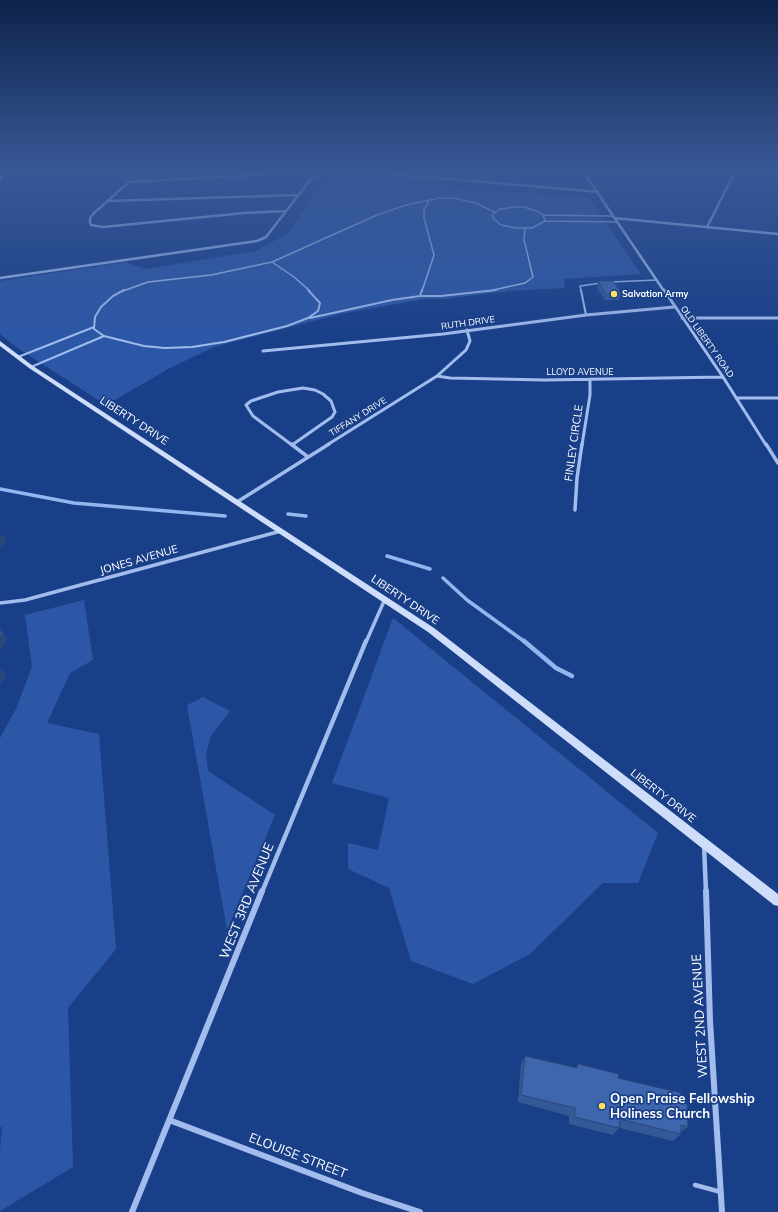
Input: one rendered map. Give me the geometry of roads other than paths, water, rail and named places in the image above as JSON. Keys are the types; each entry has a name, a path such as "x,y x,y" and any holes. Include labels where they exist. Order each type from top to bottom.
{"main road":[{"name":"LIBERTY DRIVE","path":"0,343 31,367 431,630 778,901"}],"street":[{"path":"0,278 257,241 266,237 274,227"},
{"name":"OLD LIBERTY ROAD","path":"620,227 723,378 778,463"},
{"path":"703,227 778,234"},
{"name":"RUTH DRIVE","path":"263,351 467,330 586,315 674,307"},
{"path":"682,318 778,318"},
{"name":"TIFFANY DRIVE","path":"237,502 437,376 466,350 470,342 467,330"},
{"name":"LLOYD AVENUE","path":"437,376 471,378 590,379 723,378"},
{"name":"FINLEY CIRCLE","path":"575,510 590,395 590,379"},
{"path":"292,445 332,417 334,412 331,402 323,394 315,390 303,388 259,398 246,405 253,416 308,457"},
{"path":"736,398 778,398"},
{"name":"JONES AVENUE","path":"0,603 25,600 282,531"},
{"name":"WEST 3RD AVENUE","path":"132,1212 362,650 385,599"},
{"name":"WEST 2ND AVENUE","path":"704,842 710,1021 722,1212"},
{"name":"ELOUISE STREET","path":"169,1120 362,1193 420,1212"}],"lane":[{"path":"351,227 272,262 211,276 148,282 128,288 113,296 101,307 95,317 94,329 104,336 144,346 165,348 192,347 224,342 287,326 308,318 392,300 420,296 476,293 508,288 525,283 533,277 524,240 525,228"},
{"path":"420,296 434,254 426,227"},
{"path":"513,227 525,228 534,227"},
{"path":"272,262 294,277 313,294 320,303 318,311 308,318"},
{"path":"586,315 580,286 592,283 657,280"},
{"path":"18,358 94,326"},
{"path":"31,367 104,336"},
{"path":"695,1185 721,1192"}],"waterway":[{"path":"0,489 74,503 225,516"},
{"path":"288,514 306,516"},
{"path":"387,556 430,569"},
{"path":"443,578 467,600 525,642"},
{"path":"524,641 556,668 572,676"}],"place":[{"name":"Salvation Army","path":"614,294"},
{"name":"Open Praise Fellowship Holiness Church","path":"602,1106"}]}
